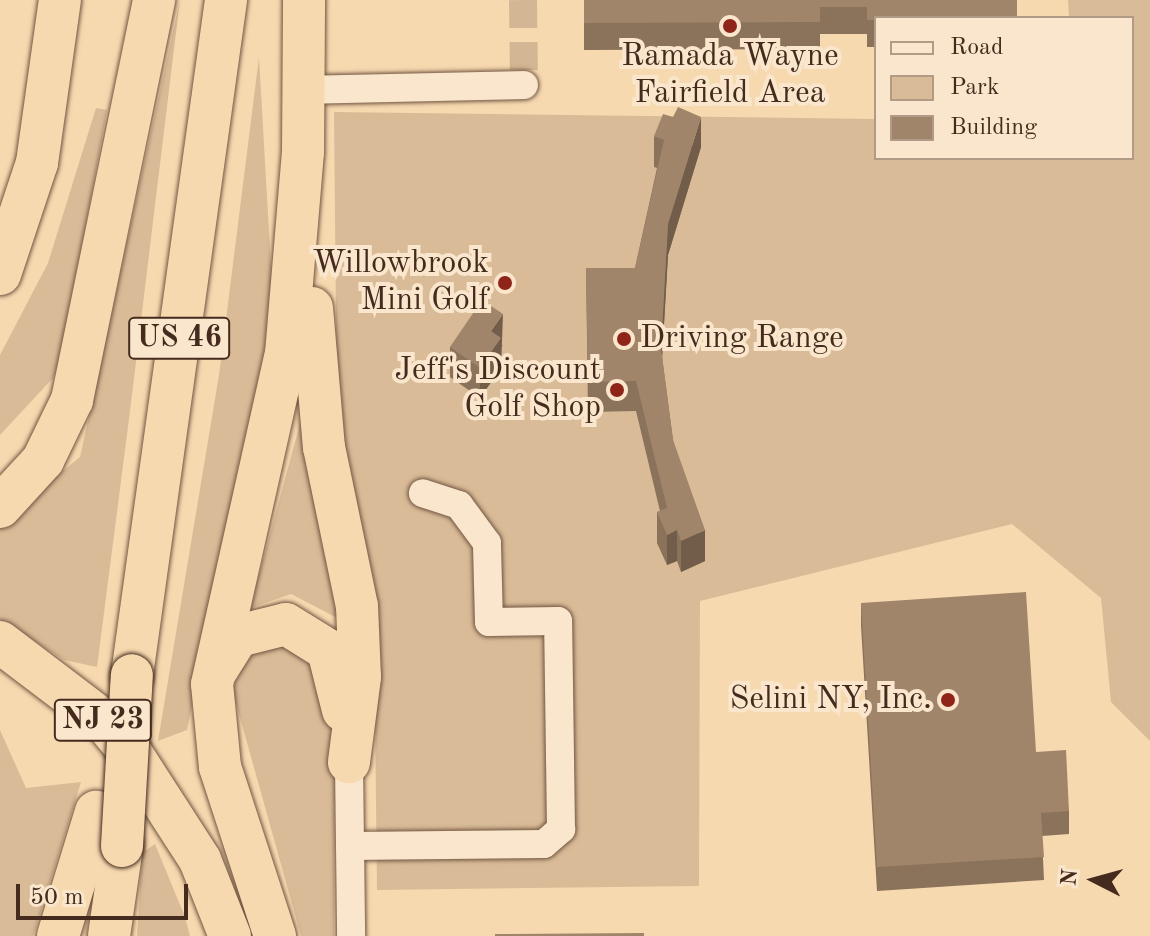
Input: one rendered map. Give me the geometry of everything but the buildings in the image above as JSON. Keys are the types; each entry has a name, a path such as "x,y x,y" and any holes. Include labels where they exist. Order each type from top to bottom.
{"highway":[{"path":"0,274 42,139 60,0"},
{"path":"0,507 43,460 82,367 154,0"},
{"name":"US 46","path":"109,936 122,846 132,675 226,0"},
{"path":"304,0 303,152 318,401 357,606 360,677 349,762"},
{"path":"275,936 220,767 212,684 279,400 303,152"},
{"path":"212,684 238,636 268,624 303,630 335,665 349,762"},
{"name":"NJ 23","path":"0,642 104,721 179,823 230,936"},
{"path":"58,936 96,812 132,675"},
{"path":"0,679 61,709 179,823"}],"street":[{"path":"303,90 524,85"},
{"path":"350,846 544,844 561,829 558,621 489,622 487,543 459,505 423,493"},
{"path":"349,762 351,936"}],"green space":[{"path":"180,0 97,667 64,660 0,619 0,522 80,457"},
{"path":"1068,0 1150,0 1150,741 1111,702 1101,598 1012,524 700,601 699,886 377,890 375,713 337,424 334,112 874,119 874,160 1134,160 1134,16 1069,16"},
{"path":"259,57 274,319 187,730 158,741 219,375"},
{"path":"96,108 107,110 62,354 53,378 0,435 0,355 48,263"},
{"path":"301,420 341,620 291,594 250,608"},
{"path":"302,643 335,712 334,936 301,936 232,689 246,658 265,644"},
{"path":"0,730 26,788 81,782 33,936 0,936"},
{"path":"155,844 190,936 137,936 142,853"}],"tunnel":[{"path":"523,0 524,85"}],"place":[{"name":"Ramada Wayne Fairfield Area","path":"730,26"},
{"name":"Willowbrook Mini Golf","path":"505,283"},
{"name":"Driving Range","path":"624,339"},
{"name":"Jeff's Discount Golf Shop","path":"617,390"},
{"name":"Selini NY, Inc.","path":"948,700"}]}
